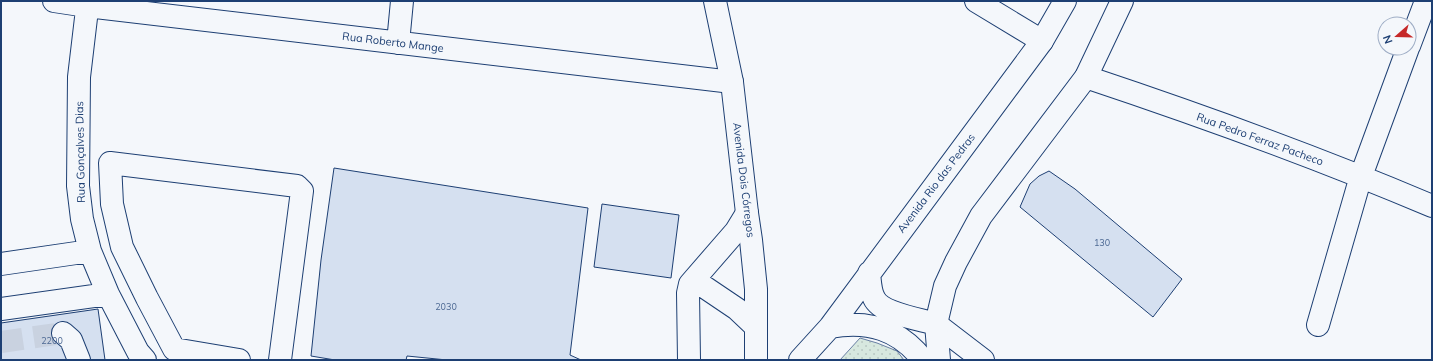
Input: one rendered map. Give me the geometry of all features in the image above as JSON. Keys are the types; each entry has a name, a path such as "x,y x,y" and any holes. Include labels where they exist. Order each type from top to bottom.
{"street":[{"name":"Rua Roberto Mange","path":"54,1 732,82"},
{"path":"398,43 402,1"},
{"name":"Avenida Dois Córregos","path":"716,1 732,82 751,240 756,290 756,360"},
{"path":"976,1 1042,40"},
{"name":"Avenida Rio das Pedras","path":"800,360 830,327 1042,40 1065,1"},
{"path":"939,360 936,324 945,286 956,262 981,216 1086,77 1122,1"},
{"path":"1417,25 1426,1"},
{"name":"Rua Gonçalves Dias","path":"87,4 79,77 78,186 82,219 90,251 108,294 138,352 145,360"},
{"path":"1318,325 1361,176 1406,56"},
{"name":"Rua Pedro Ferraz Pacheco","path":"1086,77 1171,106 1361,176 1432,206"},
{"path":"239,360 174,349 122,247 112,204 110,163 297,186 302,191 280,360"},
{"path":"689,360 688,293 690,284 736,231 747,213"},
{"path":"1,264 90,251"},
{"path":"869,273 872,294 879,306 887,310 936,324 983,360"},
{"path":"694,280 737,309 756,327"},
{"path":"1,309 108,294"},
{"path":"830,327 847,324 864,325 881,329 897,336 911,346 923,360"},
{"path":"64,333 71,340 79,360"}],"shaded area":[{"path":"860,338 897,351 904,360 840,360"}],"building":[{"path":"334,168 588,208 570,355 581,360 447,360 407,356 406,360 335,360 311,356 321,260"},
{"path":"1049,171 1075,189 1182,279 1153,317 1020,207 1030,184 1039,176"},
{"path":"602,204 679,215 671,278 594,267"},
{"path":"98,309 105,360 1,360 1,323"}],"tunnel":[{"path":"1,342 63,333"}]}
